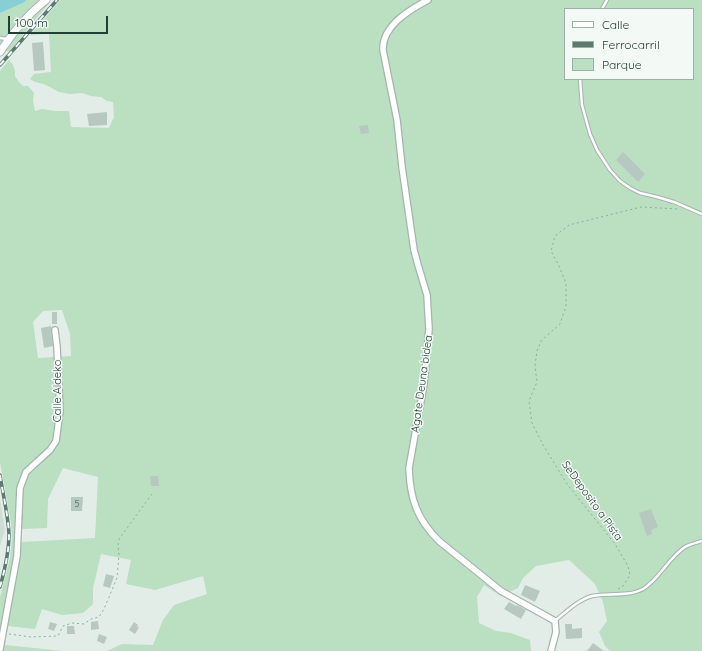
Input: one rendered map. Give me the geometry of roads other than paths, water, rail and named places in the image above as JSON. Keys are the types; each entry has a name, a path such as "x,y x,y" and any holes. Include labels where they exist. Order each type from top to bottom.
{"street":[{"path":"0,52 26,17 46,0"},
{"name":"Agate Deuna bidea","path":"428,0 414,7 390,27 382,43 397,120 414,250 427,295 429,329 424,384 409,468 413,502 431,534 439,541 501,591 555,621"},
{"name":"Calle Aldeko","path":"0,649 17,556 20,488 26,472 50,450 56,441 60,411 55,330"},
{"path":"551,651 556,632 555,621"}],"lane":[{"path":"0,38 8,40"},
{"path":"580,80 582,105 590,134 597,150 610,170 630,188 640,193 674,202 702,214"},
{"path":"555,621 578,603 590,597 642,590 651,584 676,554 685,547 702,541"}],"water":[{"path":"0,0 27,0 0,13"}],"railway":[{"path":"0,65 57,0"},
{"path":"0,475 7,512 9,534 6,560 0,587"}]}
